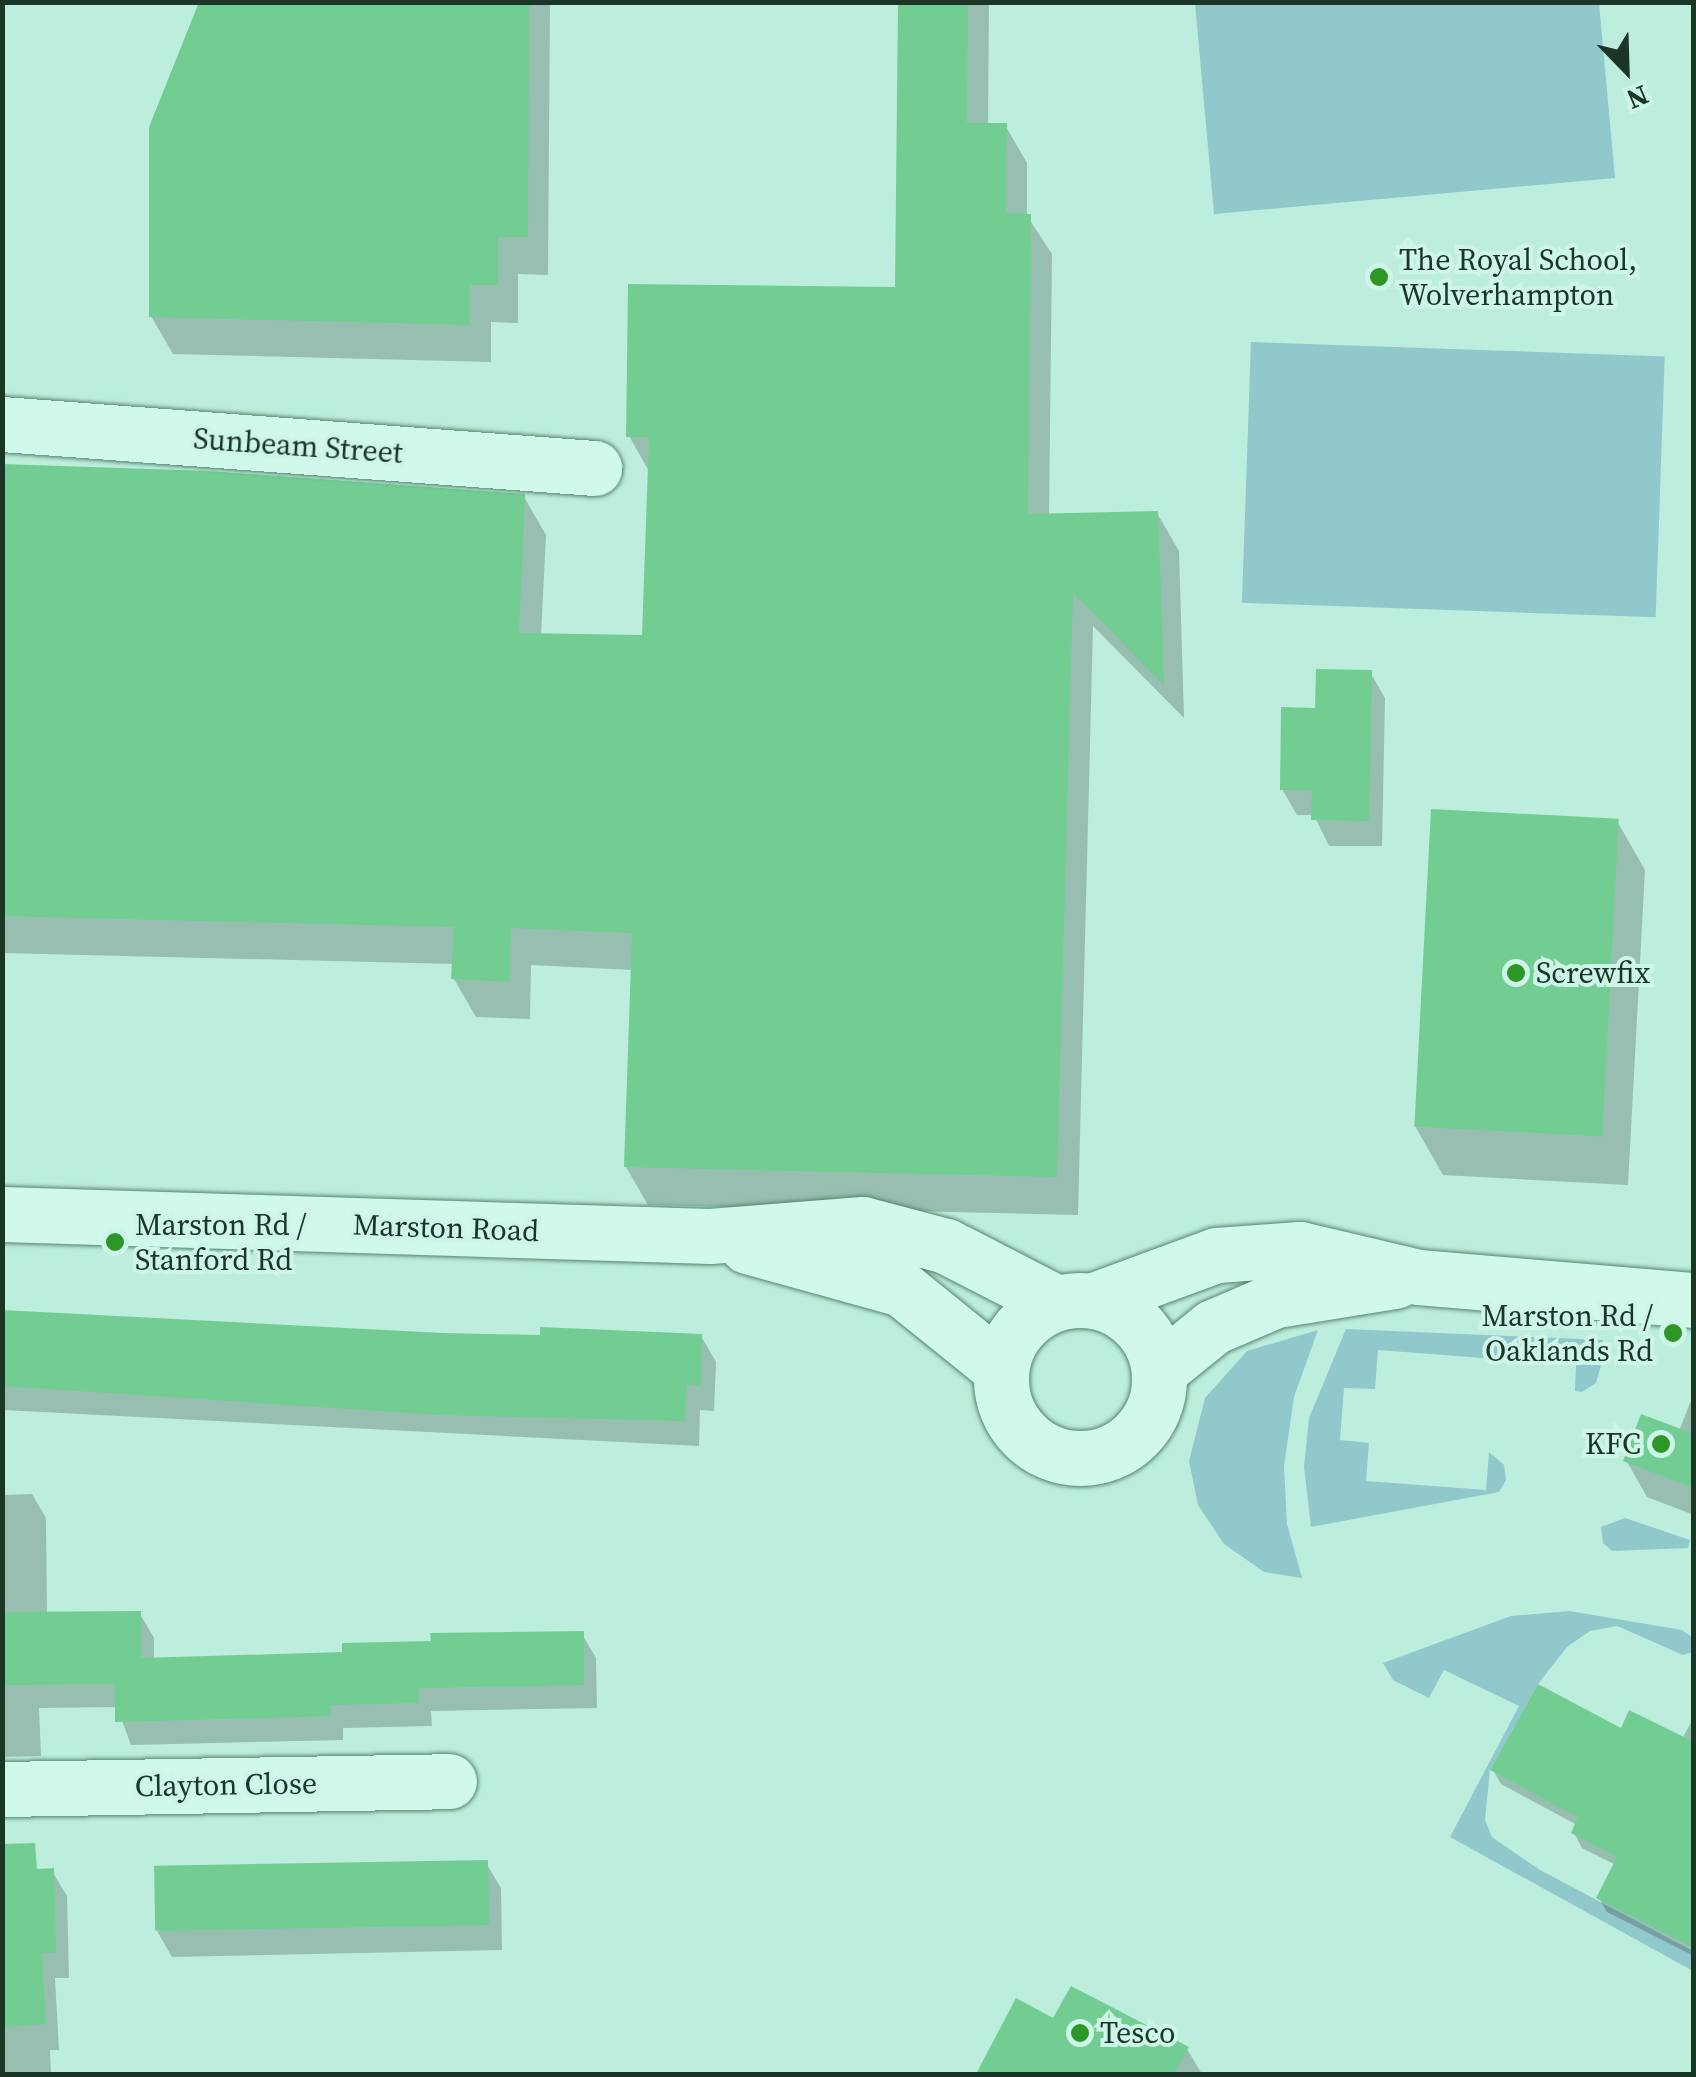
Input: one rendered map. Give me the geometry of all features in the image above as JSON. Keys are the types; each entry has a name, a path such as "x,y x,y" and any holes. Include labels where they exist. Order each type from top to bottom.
{"street":[{"name":"Sunbeam Street","path":"2,424 594,468"},
{"name":"Marston Road","path":"2,1214 710,1236 863,1224 946,1246 1138,1324 1160,1370"},
{"name":"Marston Road","path":"710,1236 902,1289 1001,1369"},
{"path":"1418,1277 1276,1300 1213,1327 1160,1370 1159,1392 1140,1432 1099,1456 1075,1458 1031,1441 1013,1421 1001,1369 1019,1328 1075,1301 1216,1254 1300,1249 1418,1277 1626,1290 1694,1289"},
{"path":"1626,1290 1694,1300"},
{"name":"Clayton Close","path":"2,1789 449,1781"}],"shaded area":[{"path":"1195,3 1599,3 1615,178 1214,214"},
{"path":"1251,342 1665,356 1656,617 1242,603"},
{"path":"1346,1329 1603,1340 1602,1362 1596,1383 1582,1392 1575,1391 1576,1365 1378,1350 1375,1389 1344,1388 1340,1440 1369,1443 1366,1481 1486,1490 1489,1452 1504,1465 1506,1480 1499,1492 1311,1527 1304,1467 1309,1418"},
{"path":"1318,1330 1294,1397 1284,1466 1287,1524 1302,1578 1264,1572 1224,1544 1198,1505 1189,1461 1205,1398 1247,1351"},
{"path":"1625,1518 1690,1540 1688,1548 1612,1551 1603,1543 1601,1527"},
{"path":"1569,1611 1682,1630 1693,1638 1693,1652 1683,1655 1617,1626 1590,1631 1567,1647 1538,1684 1490,1770 1485,1820 1492,1837 1540,1870 1693,1951 1693,1971 1450,1837 1519,1706 1444,1670 1429,1698 1393,1680 1383,1663 1511,1616"}],"building":[{"path":"199,2 529,2 528,237 498,237 498,285 470,285 470,325 149,317 149,127"},
{"path":"898,2 968,2 967,123 1007,123 1006,213 1031,214 1028,514 1158,511 1164,685 1073,593 1057,1177 624,1167 632,933 511,928 510,982 451,979 454,927 2,916 2,464 209,471 525,494 519,633 642,635 649,437 626,437 628,284 895,287"},
{"path":"1316,669 1372,670 1369,821 1311,820 1312,790 1280,790 1281,707 1315,708"},
{"name":"Screwfix","path":"1431,809 1619,819 1602,1136 1414,1127"},
{"path":"2,1310 443,1333 540,1335 540,1327 702,1334 701,1386 687,1385 685,1421 439,1415 2,1386"},
{"name":"KFC","path":"1641,1414 1694,1434 1694,1488 1623,1461"},
{"path":"141,1611 141,1658 342,1652 342,1643 431,1641 430,1633 584,1631 584,1685 419,1688 419,1703 330,1705 331,1716 115,1722 115,1684 2,1685 2,1612"},
{"path":"1538,1684 1621,1728 1629,1710 1694,1742 1694,1948 1596,1898 1617,1857 1571,1833 1578,1817 1490,1770"},
{"path":"35,1843 37,1869 54,1868 56,1953 42,1953 46,2024 2,2027 2,1844"},
{"path":"488,1860 489,1925 155,1931 154,1866"},
{"name":"Tesco","path":"1071,1986 1189,2047 1174,2074 976,2074 1016,1998 1053,2018"}],"place":[{"name":"The Royal School, Wolverhampton","path":"1379,277"},
{"name":"Screwfix","path":"1516,973"},
{"name":"Marston Rd / Stanford Rd","path":"115,1242"},
{"name":"Marston Rd / Oaklands Rd","path":"1673,1333"},
{"name":"KFC","path":"1661,1444"},
{"name":"Tesco","path":"1080,2033"}]}
